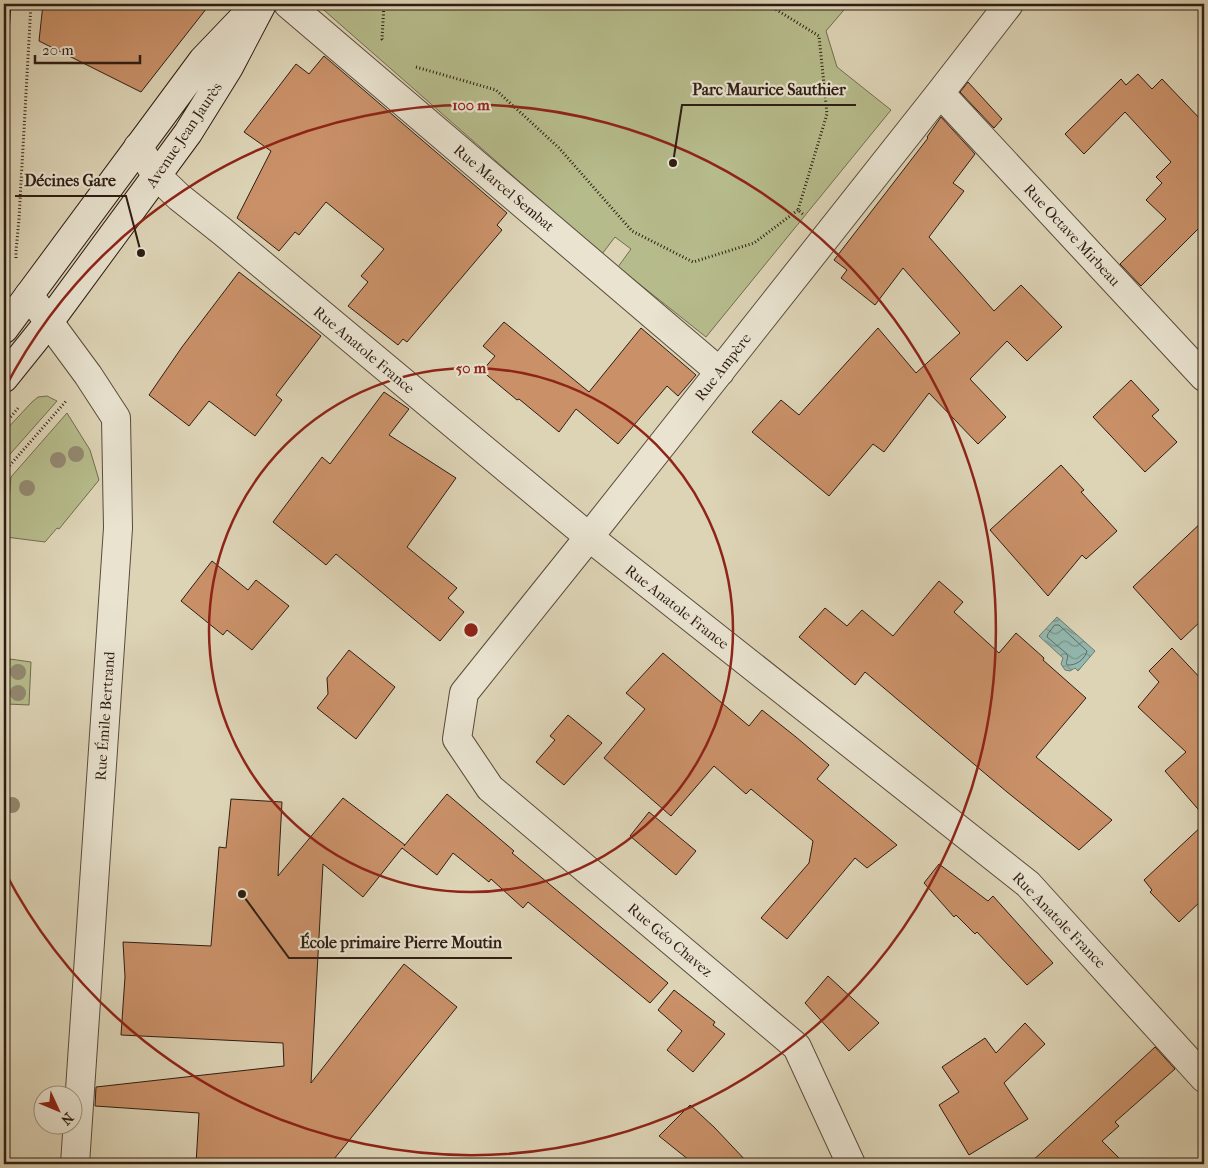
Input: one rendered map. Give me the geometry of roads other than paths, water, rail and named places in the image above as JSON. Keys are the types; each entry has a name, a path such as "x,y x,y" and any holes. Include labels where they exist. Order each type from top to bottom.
{"street":[{"name":"Avenue Jean Jaurès","path":"4,329 204,60 256,4"},
{"name":"Avenue Jean Jaurès","path":"4,378 49,322 188,133 230,67 262,4"},
{"name":"Rue Marcel Sembat","path":"288,4 720,372"},
{"name":"Rue Ampère","path":"457,739 464,693 589,538 1009,4"},
{"name":"Rue Octave Mirbeau","path":"940,94 1204,377"},
{"name":"Rue Anatole France","path":"138,147 157,176 179,197 589,538 1028,884 1204,1078"},
{"name":"Rue Émile Bertrand","path":"29,295 88,375 116,418 118,528 75,1164"},
{"name":"Rue Géo Chavez","path":"457,739 490,788 797,1047 850,1164"}],"water":[{"path":"1057,617 1095,651 1078,671 1075,668 1070,671 1065,670 1061,664 1063,658 1039,636"}],"tram line":[{"path":"4,110 11,4"}],"place":[{"name":"Parc Maurice Sauthier","path":"673,163"},
{"name":"Décines Gare","path":"141,253"},
{"name":"École primaire Pierre Moutin","path":"242,894"}]}
